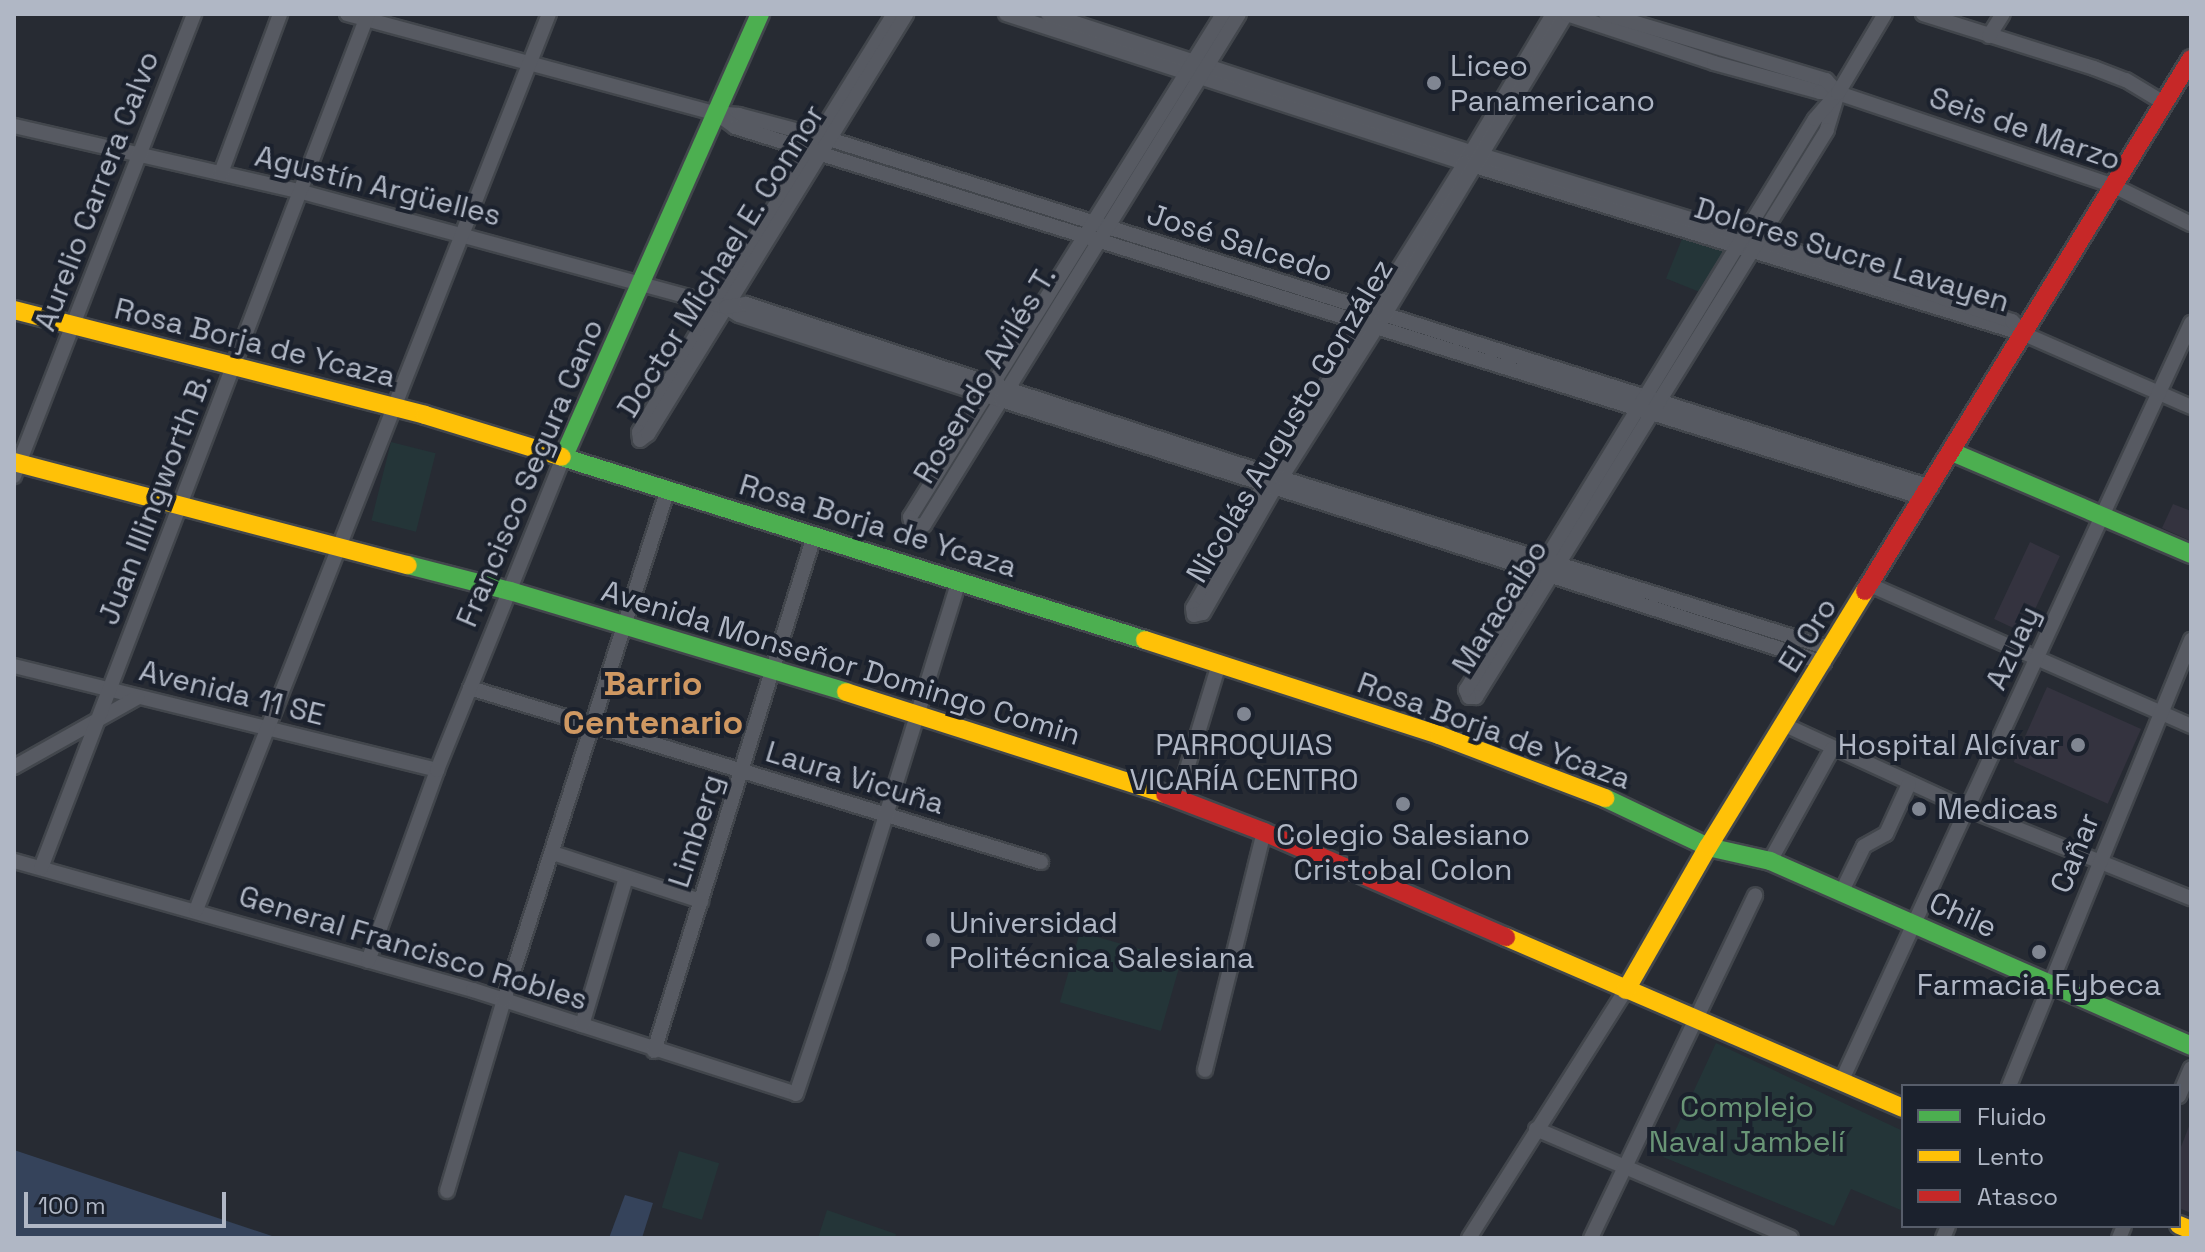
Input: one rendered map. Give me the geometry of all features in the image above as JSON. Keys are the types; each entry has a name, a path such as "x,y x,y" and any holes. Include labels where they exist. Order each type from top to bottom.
{"main road":[{"name":"Francisco Segura Cano","path":"564,456 760,14"},
{"name":"El Oro","path":"1626,990 1708,847 1828,656 2191,59"},
{"name":"Rosa Borja de Ycaza","path":"14,310 394,408 564,456 959,580 1572,783 1708,847"},
{"path":"1952,452 2191,554"},
{"name":"Avenida Monseñor Domingo Comin","path":"16,467 183,503 510,591 918,714 1178,798 1264,832 1901,1107"},
{"name":"Chile","path":"1708,847 1770,861 2191,1046"}],"street":[{"name":"Aurelio Carrera Calvo","path":"16,467 194,14"},
{"path":"221,173 280,14"},
{"name":"José Salcedo","path":"347,14 715,113 739,115 951,187 1928,492"},
{"path":"196,910 549,14"},
{"name":"Doctor Michael E. Connor","path":"882,44 894,14"},
{"name":"Doctor Michael E. Connor","path":"721,305 645,439 640,440 639,432 882,44 906,14"},
{"name":"Dolores Sucre Lavayen","path":"1006,14 1056,21 1332,115 2012,321 2024,334 2191,407"},
{"name":"Rosendo Avilés T.","path":"1197,71 1223,14"},
{"name":"Rosendo Avilés T.","path":"998,392 910,517 912,526 924,525 998,392 1095,232 1197,71 1239,14"},
{"name":"Nicolás Augusto González","path":"1473,159 1553,14"},
{"name":"Nicolás Augusto González","path":"1272,482 1203,613 1194,615 1193,608 1473,159 1566,14"},
{"name":"Seis de Marzo","path":"1566,14 1717,56 1826,80 1838,93 2114,186 2191,224"},
{"name":"Seis de Marzo","path":"1606,14 1717,56"},
{"name":"Maracaibo","path":"1548,568 1476,697 1469,697 1466,690 1548,568 1748,242 1815,119 1838,93 1885,14"},
{"path":"1923,14 2126,80 2164,103"},
{"path":"1989,36 2003,14"},
{"name":"Juan Illingworth B.","path":"41,868 367,17"},
{"name":"Agustín Argüelles","path":"14,126 302,192 721,305 746,304 857,346 1272,482 1828,656"},
{"name":"Azuay","path":"1841,1082 2191,323"},
{"name":"Francisco Segura Cano","path":"368,961 437,770 564,456"},
{"path":"447,1191 504,1000 668,489"},
{"name":"Limberg","path":"654,1051 814,536"},
{"path":"886,815 959,580"},
{"path":"1870,585 2191,726"},
{"name":"Cañar","path":"2010,1084 2191,640"},
{"path":"1178,798 1219,664"},
{"name":"Avenida 11 SE","path":"14,666 437,770"},
{"name":"Laura Vicuña","path":"470,688 1041,862"},
{"path":"14,767 138,697"},
{"path":"1785,725 1909,784 2191,898"},
{"path":"1770,861 1832,749"},
{"path":"1841,893 1864,846 1886,834 1909,784"},
{"name":"General Francisco Robles","path":"14,861 196,910 504,1000 654,1051 796,1094 886,815"},
{"path":"1205,1070 1264,832"},
{"path":"553,853 701,901"},
{"path":"582,1025 626,877"},
{"path":"1591,1238 1755,895"},
{"name":"El Oro","path":"1469,1238 1626,990"},
{"path":"2181,1091 2191,1068"},
{"path":"1536,1129 1781,1236"}],"shaded area":[{"path":"2173,504 2191,511 2191,541 2162,528"},
{"path":"2030,542 2060,556 2024,633 1994,619"},
{"name":"Hospital Alcívar","path":"2047,687 2141,729 2108,804 2014,762"},
{"path":"2191,1121 2191,1213 2181,1209 2181,1147"}],"green space":[{"path":"1684,234 1724,250 1706,295 1666,279"},
{"path":"391,442 436,453 416,532 371,521"},
{"path":"1080,932 1181,961 1161,1031 1060,1002"},
{"name":"Complejo Naval Jambelí","path":"1716,1043 1901,1130 1901,1210 1851,1189 1834,1226 1663,1157"},
{"path":"679,1151 719,1163 702,1220 662,1207"},
{"path":"827,1210 896,1234 895,1238 818,1238"}],"water":[{"path":"14,1150 278,1238 14,1238"},
{"path":"625,1195 653,1203 642,1238 609,1238"}],"traffic: fast":[{"path":"564,456 760,14"},
{"path":"1952,452 2191,554"},
{"path":"562,457 1145,640"},
{"path":"408,565 510,591 846,692"},
{"path":"1605,798 1708,847 1770,861 2191,1046"}],"traffic: slow":[{"path":"14,310 425,415 562,457"},
{"path":"14,462 408,565"},
{"path":"1626,990 1708,847 1865,591"},
{"path":"1145,640 1439,735 1605,798"},
{"path":"846,692 1165,794"},
{"path":"1506,937 1901,1107"},
{"path":"2181,1226 2191,1230"}],"traffic: jam":[{"path":"1865,591 2191,59"},
{"path":"1165,794 1264,832 1506,937"}],"place":[{"name":"Liceo Panamericano","path":"1434,83"},
{"name":"PARROQUIAS VICARÍA CENTRO","path":"1244,714"},
{"name":"Hospital Alcívar","path":"2078,745"},
{"name":"Colegio Salesiano Cristobal Colon","path":"1403,804"},
{"name":"Medicas","path":"1919,809"},
{"name":"Universidad Politécnica Salesiana","path":"933,940"},
{"name":"Farmacia Fybeca","path":"2039,952"}],"district":[{"name":"Barrio Centenario","path":"653,702"}]}
